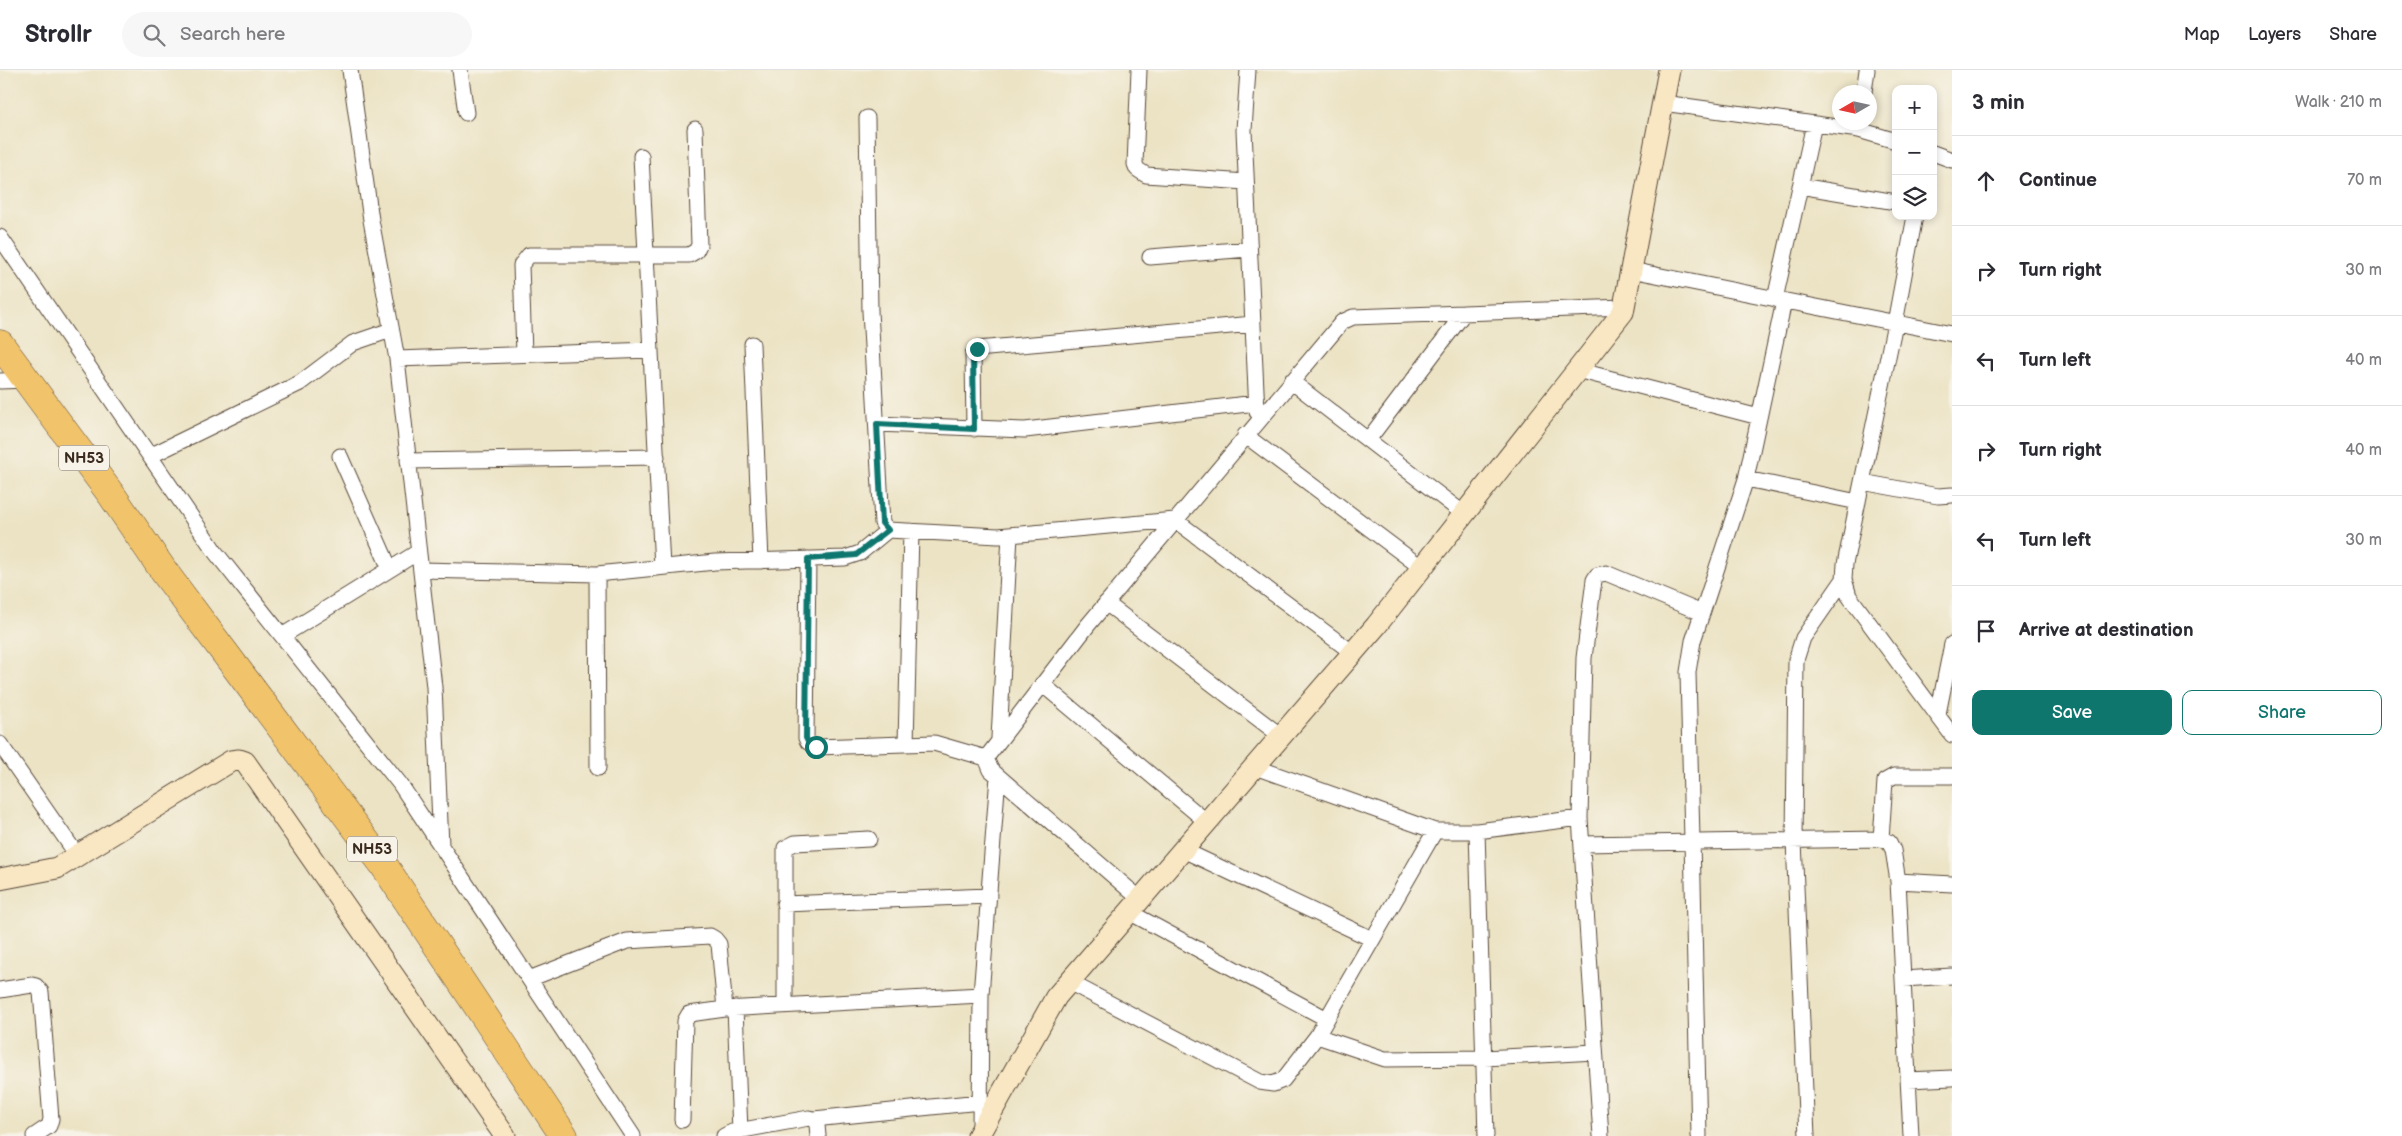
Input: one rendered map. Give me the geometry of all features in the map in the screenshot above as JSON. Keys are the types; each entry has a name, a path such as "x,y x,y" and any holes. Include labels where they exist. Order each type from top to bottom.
{"highway":[{"name":"NH53","path":"0,344 13,380 113,497 165,573 383,864 564,1136"}],"main road":[{"path":"979,1134 1056,998 1352,653 1422,568 1623,312 1669,70"},
{"path":"0,879 57,868 231,761 239,760 245,762 505,1136"}],"street":[{"path":"350,70 370,220 397,359 434,687 441,847"},
{"path":"460,70 466,113"},
{"path":"1139,70 1135,154 1137,170 1146,175 1246,182"},
{"path":"1248,70 1244,118 1257,421"},
{"path":"1865,85 1867,70"},
{"path":"1663,103 1814,124 1832,125"},
{"path":"867,118 870,311 882,523 888,530"},
{"path":"1699,1136 1688,672 1692,641 1746,479 1759,417 1800,186 1814,124"},
{"path":"524,354 521,265 524,259 534,254 646,256 689,254 696,251 699,245 695,129"},
{"path":"1870,130 1892,139"},
{"path":"1937,155 1952,160"},
{"path":"641,156 662,567"},
{"path":"1800,186 1892,201"},
{"path":"1914,220 1845,564 1844,579 1849,596 1952,735"},
{"path":"0,237 216,553 395,778 633,1136"},
{"path":"1150,258 1249,249"},
{"path":"1631,270 1952,334"},
{"path":"986,758 999,738 1106,603 1336,326 1353,316 1624,307"},
{"path":"1368,440 1464,312"},
{"path":"974,429 973,354 977,349 1253,324"},
{"path":"150,456 300,384 354,343 391,330"},
{"path":"752,344 761,561"},
{"path":"397,359 651,350"},
{"path":"1577,370 1759,417"},
{"path":"1291,381 1464,514"},
{"path":"877,424 1030,430 1256,403"},
{"path":"1245,435 1422,568"},
{"path":"340,456 390,569"},
{"path":"408,460 656,457"},
{"path":"1746,479 1858,502"},
{"path":"1862,482 1938,496 1952,495"},
{"path":"421,570 597,574 662,567 856,555 888,530 991,536 1175,520 1352,653"},
{"path":"906,744 911,531"},
{"path":"999,738 1010,535"},
{"path":"282,636 418,552"},
{"path":"808,559 806,738 808,742 816,747 934,743 986,758"},
{"path":"1601,1136 1580,818 1584,658 1594,580 1597,576 1606,573 1702,613"},
{"path":"597,574 598,768"},
{"path":"1807,1136 1794,841 1798,649 1802,638 1844,579"},
{"path":"1106,603 1281,736"},
{"path":"1938,714 1952,644"},
{"path":"1042,684 1207,822"},
{"path":"0,744 77,856"},
{"path":"986,758 991,770 1135,906 1327,1019"},
{"path":"1255,767 1435,831 1477,831 1580,818"},
{"path":"979,1134 981,995 998,776"},
{"path":"1881,840 1885,781 1894,776 1952,776"},
{"path":"1069,982 1260,1082 1273,1084 1283,1080 1317,1036 1435,831"},
{"path":"1477,831 1486,1136"},
{"path":"785,1006 785,848 795,843 869,839"},
{"path":"1582,844 1881,840 1889,842 1894,850 1898,882 1911,1136"},
{"path":"1182,850 1372,939"},
{"path":"1898,882 1952,884"},
{"path":"784,904 988,896"},
{"path":"529,979 635,939 710,936 716,939 719,944 730,1008 740,1131"},
{"path":"1903,979 1952,976"},
{"path":"0,990 32,985 36,986 41,992 52,1119 49,1126 34,1136"},
{"path":"682,1120 685,1020 693,1012 730,1008 981,995"},
{"path":"1317,1036 1385,1058 1484,1058 1595,1052"},
{"path":"1908,1080 1952,1078"},
{"path":"724,1136 740,1131 809,1118 980,1102"},
{"path":"814,1119 818,1125 818,1136"}],"route":[{"path":"816,747 811,745 806,738 808,559 851,557 860,553 888,530 882,523 877,424 974,429 973,354 977,349"}]}
